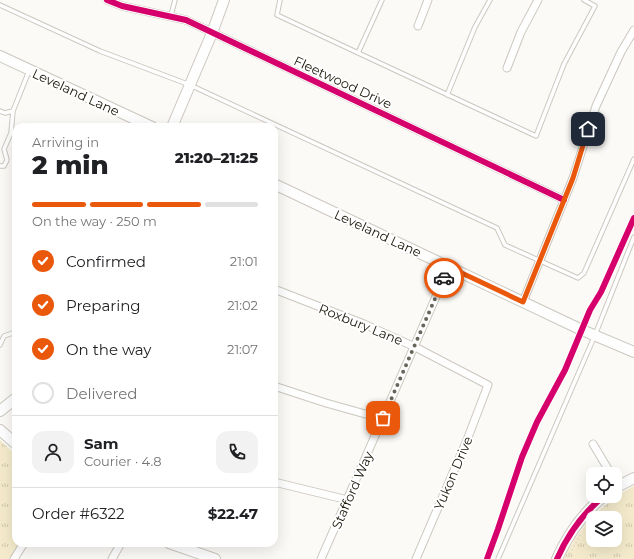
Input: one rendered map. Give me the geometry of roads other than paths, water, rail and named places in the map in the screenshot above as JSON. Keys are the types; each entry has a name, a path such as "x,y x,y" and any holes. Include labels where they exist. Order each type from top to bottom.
{"street":[{"name":"Fleetwood Drive","path":"107,0 186,20 564,200"},
{"path":"174,123 212,33 224,0"},
{"path":"418,26 428,0"},
{"path":"506,68 520,32 538,0"},
{"path":"523,302 541,261 573,178 596,106 621,52 634,30"},
{"name":"Leveland Lane","path":"0,56 143,123"},
{"name":"Leveland Lane","path":"278,186 523,302 634,352"},
{"name":"Stafford Way","path":"321,559 449,267"},
{"name":"Roxbury Lane","path":"278,291 364,324 415,347 488,385"},
{"name":"Yukon Drive","path":"416,559 465,447 488,385"},
{"path":"278,387 326,403 383,418"},
{"path":"0,411 12,401"},
{"path":"0,430 12,440"},
{"path":"593,444 607,467"},
{"path":"622,482 634,478"},
{"path":"278,483 348,500"},
{"path":"557,559 578,522 597,503"},
{"path":"14,559 22,547"},
{"path":"112,559 119,547"},
{"path":"181,547 216,559"}],"lane":[{"path":"171,15 175,0"},
{"path":"280,0 277,15 536,136 564,64 595,6 584,0"},
{"path":"358,53 382,0"},
{"path":"447,95 475,27 490,0"},
{"path":"0,5 100,51 190,85 272,123"},
{"path":"0,166 4,166 7,160 2,149 10,133 13,111 30,70"},
{"path":"0,111 5,114 13,111"},
{"path":"278,126 498,228 505,245 578,278 582,276 634,159"},
{"path":"498,559 595,335 634,236"},
{"path":"0,345 2,335 12,333"}]}
